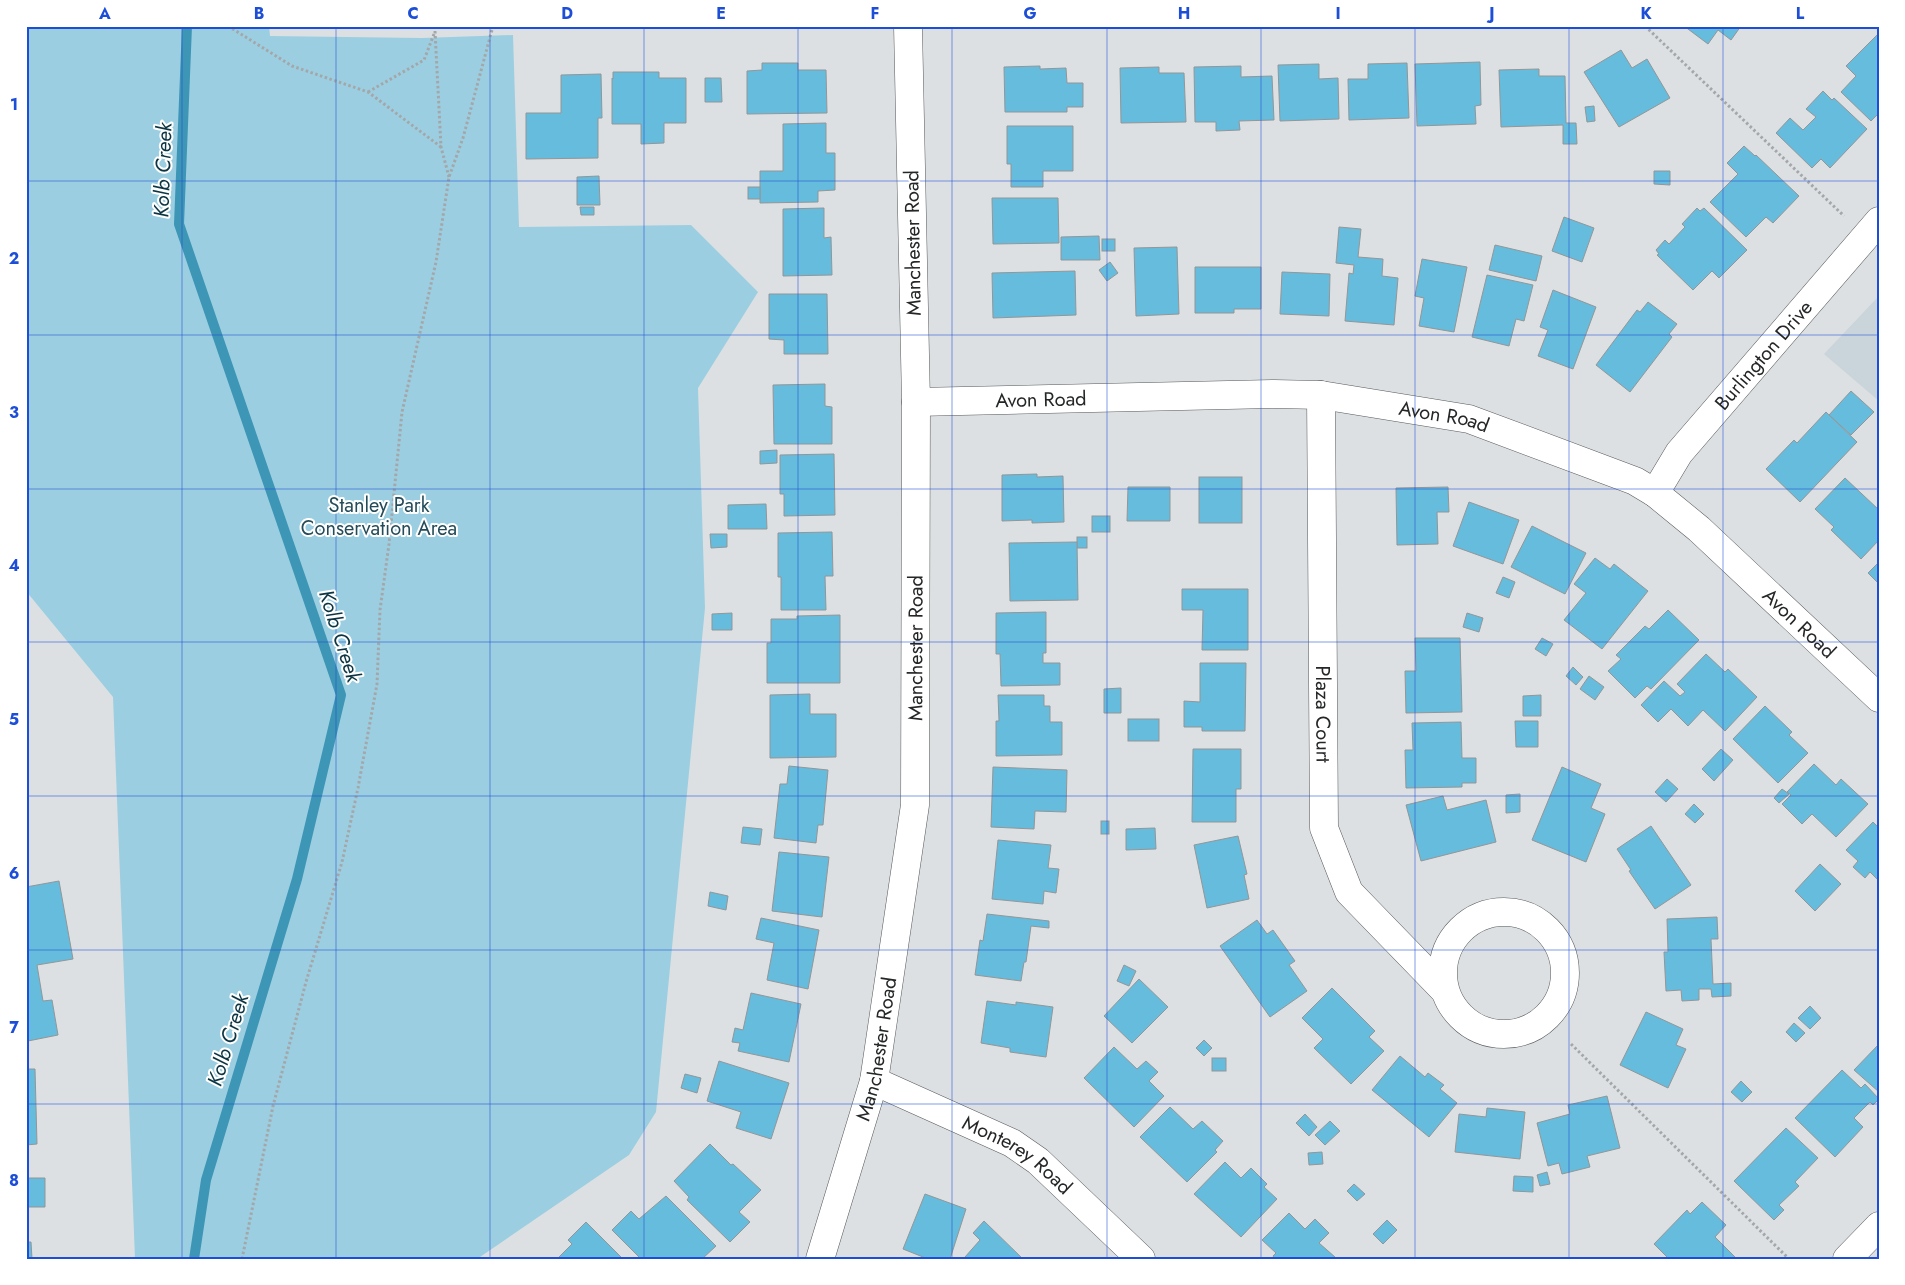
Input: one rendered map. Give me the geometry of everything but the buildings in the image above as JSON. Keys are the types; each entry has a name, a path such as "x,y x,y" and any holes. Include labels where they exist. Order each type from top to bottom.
{"street":[{"name":"Manchester Road","path":"820,1259 874,1081 915,805 916,402 908,26"},
{"name":"Burlington Drive","path":"1655,492 1679,453 1879,222"},
{"name":"Avon Road","path":"916,402 1274,394 1321,395 1470,419 1634,481 1655,492 1699,529 1879,698"},
{"name":"Plaza Court","path":"1321,395 1324,828 1349,892 1444,990 1454,1009 1476,1028 1497,1034 1510,1034 1540,1024 1556,1006 1565,983 1562,952 1548,929 1530,916 1517,912 1495,912 1482,915 1463,926 1450,942 1442,969 1444,990"},
{"name":"Monterey Road","path":"874,1081 1012,1143 1038,1161 1141,1259"},
{"path":"1847,1259 1879,1226"}],"path":[{"path":"228,26 292,66 368,92 441,147"},
{"path":"242,1259 273,1106 306,982 342,862 358,788 377,684 380,610 389,544 402,412 436,262 449,177 463,138 493,26"},
{"path":"1645,26 1847,219"},
{"path":"368,92 424,60 435,31 441,147 449,177"},
{"path":"1571,1044 1790,1259"}],"shaded area":[{"path":"1879,296 1879,401 1824,354"}],"green space":[{"name":"Stanley Park Conservation Area","path":"26,26 269,26 270,36 422,38 513,35 519,227 691,225 758,292 698,388 705,608 656,1112 629,1155 477,1259 135,1259 113,697 26,591"}],"waterway":[{"name":"Kolb Creek","path":"187,26 179,224 341,695 297,879 206,1180 194,1259"}]}
